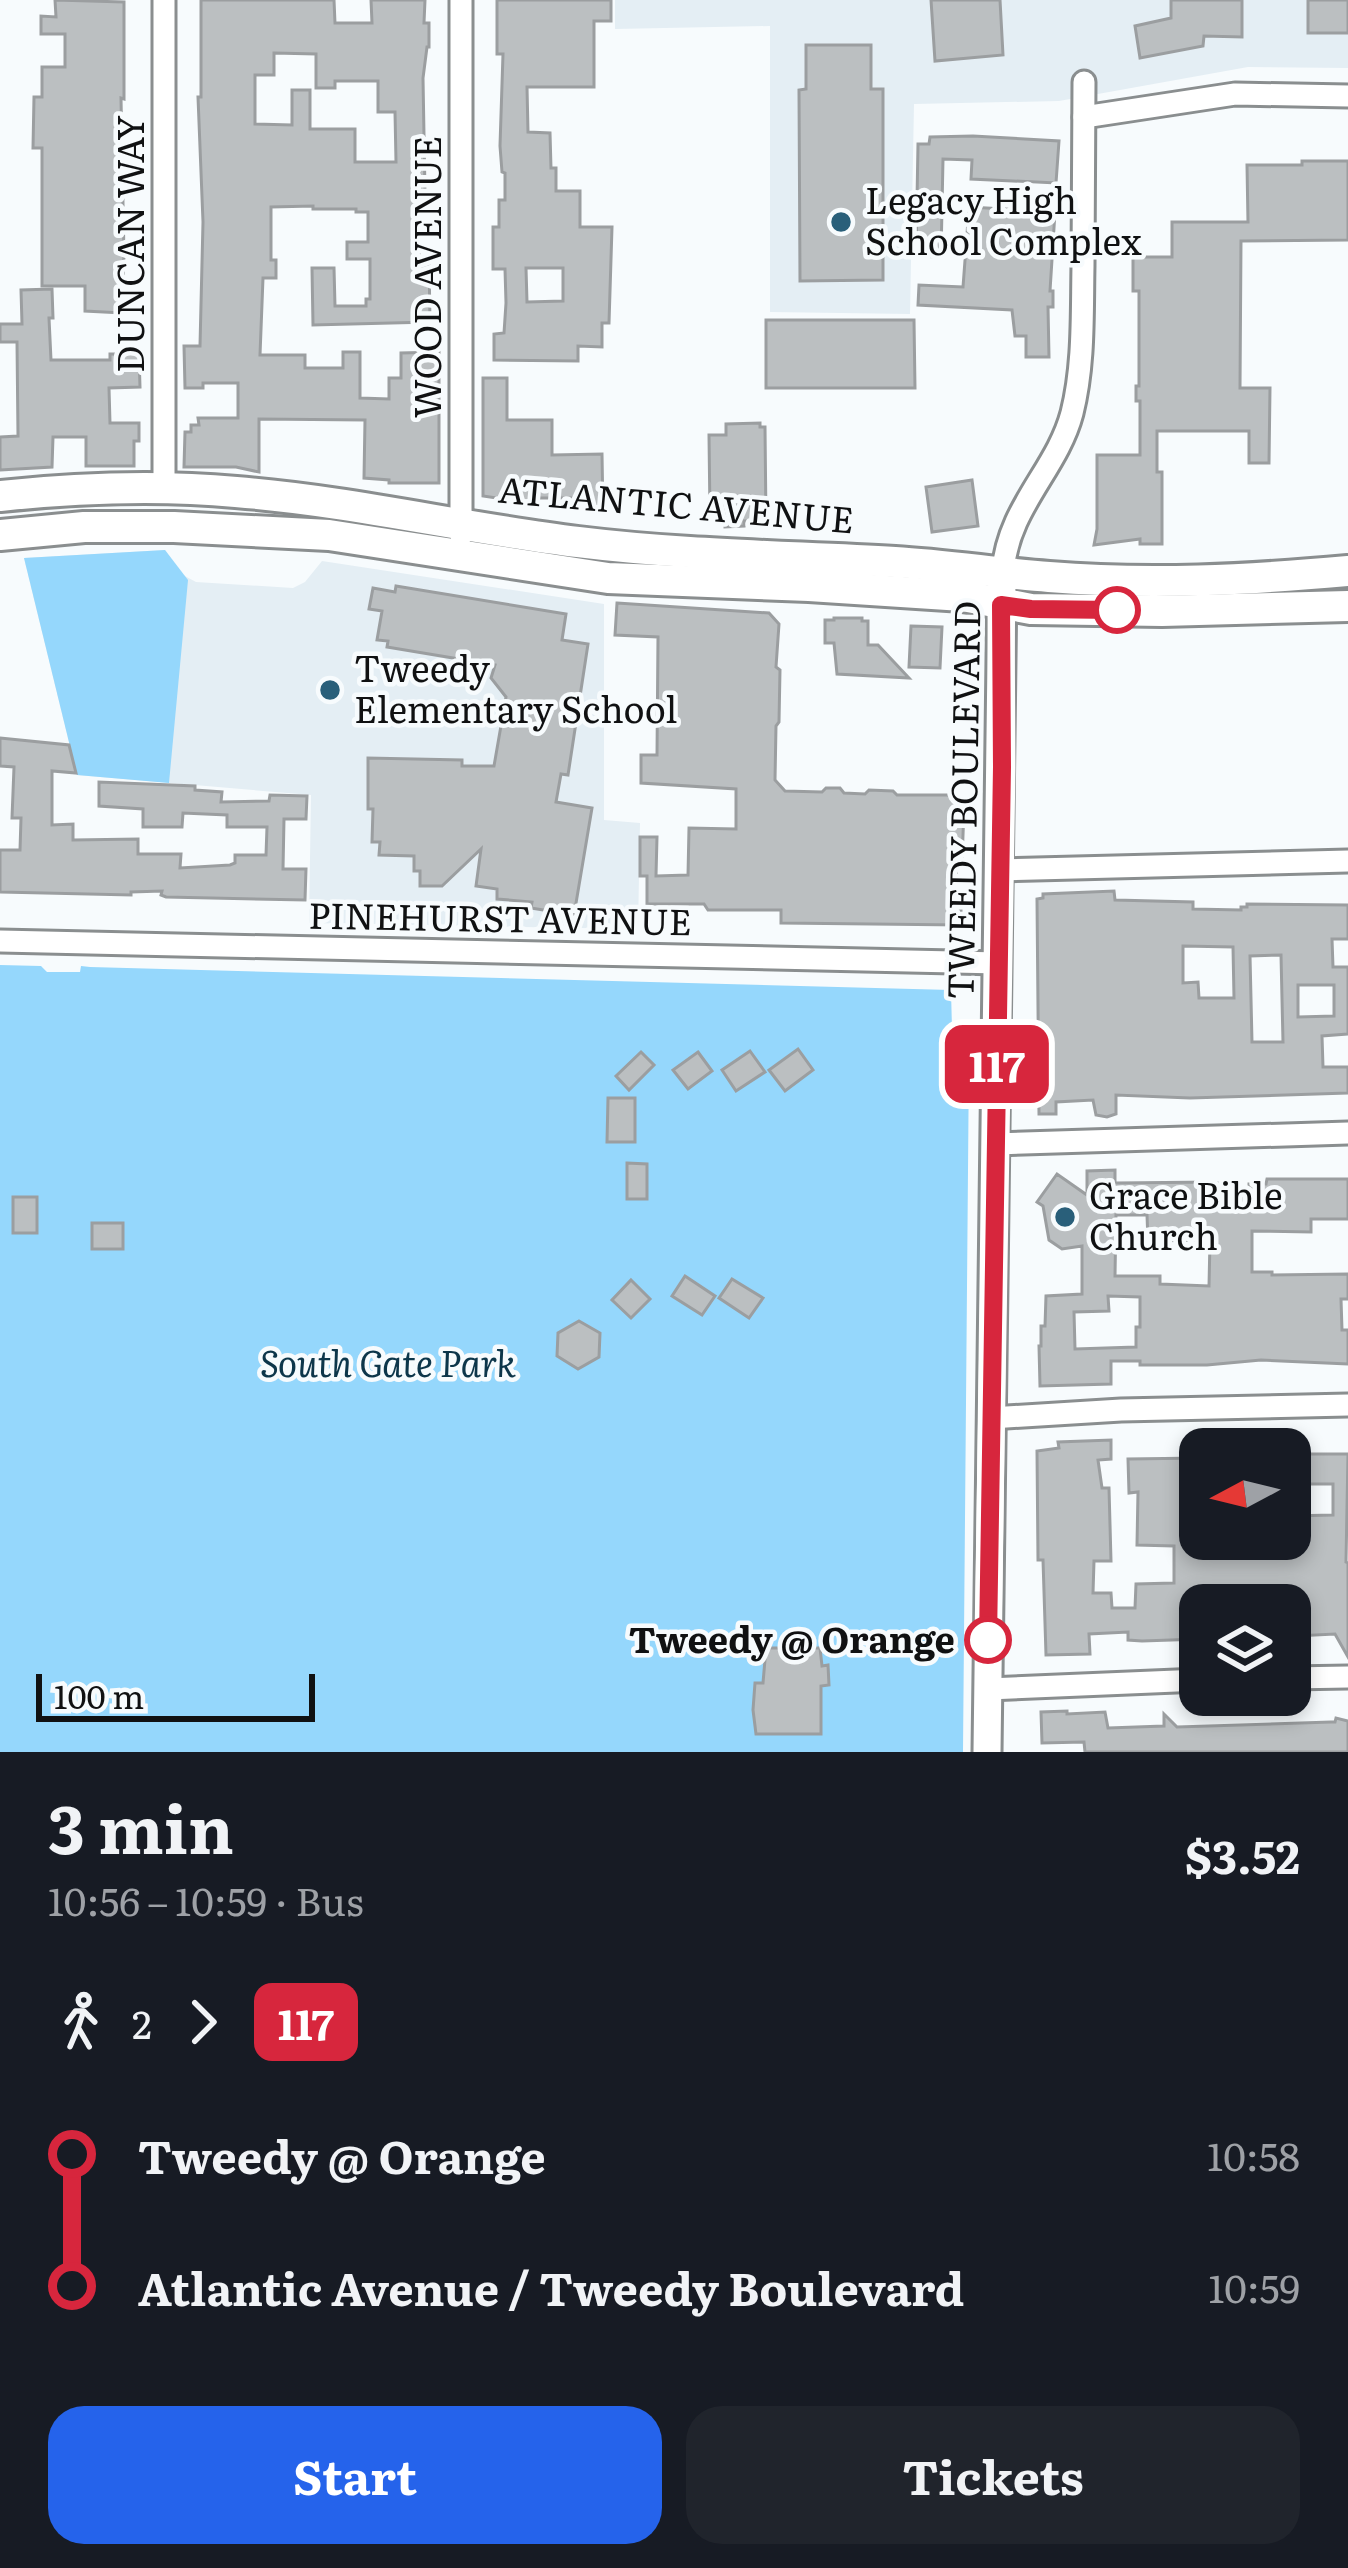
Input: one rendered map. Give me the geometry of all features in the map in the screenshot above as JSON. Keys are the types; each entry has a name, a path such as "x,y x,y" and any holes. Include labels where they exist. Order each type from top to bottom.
{"main road":[{"name":"ATLANTIC AVENUE","path":"0,496 164,488 237,492 384,511 461,540 608,578 963,596 1031,609 1348,606"},
{"name":"ATLANTIC AVENUE","path":"0,536 84,527 196,528 860,560 1048,577 1176,582 1348,571"},
{"name":"TWEEDY BOULEVARD","path":"987,1752 1003,571"}],"street":[{"name":"DUNCAN WAY","path":"164,0 164,488"},
{"name":"WOOD AVENUE","path":"461,0 461,540"},
{"name":"TWEEDY BOULEVARD","path":"1003,571 1017,516 1065,433 1077,386 1082,338 1084,82"},
{"path":"1084,117 1235,94 1348,96"},
{"path":"1000,870 1348,861"},
{"name":"PINEHURST AVENUE","path":"0,941 999,963"},
{"path":"995,1144 1348,1133"},
{"path":"991,1418 1348,1405"},
{"path":"1311,1678 1348,1677"},
{"path":"988,1689 1179,1681"}],"shaded area":[{"name":"Legacy High School Complex","path":"615,0 1348,0 1348,68 1248,67 1059,101 914,104 910,314 770,312 770,26 615,29"},
{"name":"Tweedy Elementary School","path":"165,550 181,574 196,582 293,588 305,582 322,561 604,604 604,820 640,823 638,929 309,923 311,795 77,775 24,558"}],"green space":[{"path":"165,550 188,580 169,783 77,775 24,558"},
{"name":"South Gate Park","path":"0,965 41,966 47,972 80,972 81,966 951,990 952,1029 969,1054 963,1752 0,1752"}],"building":[{"path":"55,0 124,2 122,313 85,311 85,286 42,286 42,148 33,148 34,97 42,97 42,67 65,67 65,34 41,34 41,16 56,17"},
{"path":"201,0 334,0 335,23 372,23 371,0 425,0 429,47 423,78 425,192 430,194 430,215 418,215 419,261 429,261 430,322 313,325 312,268 334,268 335,306 366,306 370,299 370,259 347,259 347,242 368,242 368,212 271,207 271,260 276,260 276,278 263,278 260,355 305,355 305,368 343,368 343,352 360,352 360,398 389,399 389,378 401,378 401,353 439,352 439,483 364,478 365,420 259,419 259,472 184,467 185,432 199,425 198,418 238,418 238,383 185,388 184,346 200,346","holes":["274,53 316,54 316,88 335,88 335,81 378,81 378,112 395,112 396,162 355,162 355,129 310,129 310,90 292,90 292,125 255,124 255,75 274,75"]},
{"path":"497,0 611,0 611,21 594,21 594,87 527,87 528,132 550,133 556,191 580,191 580,227 612,227 609,323 602,323 602,347 578,346 578,361 494,360 494,334 504,333 506,303 505,269 493,269 493,227 499,227 499,200 505,200 500,146 503,54 497,54","holes":["526,268 563,268 563,301 527,302"]},
{"path":"931,0 1000,0 1003,55 935,61"},
{"path":"1171,0 1242,0 1242,37 1204,36 1203,46 1140,58 1135,26 1171,18"},
{"path":"1308,0 1348,0 1348,33 1308,33"},
{"path":"806,45 871,45 871,89 883,89 883,280 800,281 799,90 806,89"},
{"path":"930,137 1059,141 1056,183 971,179 972,160 943,159 941,257 916,256 918,144 929,144"},
{"path":"1302,161 1348,161 1348,240 1241,241 1240,388 1270,388 1269,463 1249,463 1249,431 1157,431 1162,544 1140,544 1140,539 1094,545 1097,455 1140,455 1140,401 1136,401 1139,291 1133,291 1133,257 1172,257 1172,222 1248,222 1247,165 1302,165"},
{"path":"969,207 1055,212 1049,357 1026,357 1026,336 1015,336 1012,310 918,305 919,285 963,287"},
{"path":"52,289 51,360 110,360 110,354 139,354 140,387 109,388 110,423 139,423 134,466 86,466 86,437 53,437 52,467 0,470 0,437 18,436 17,342 0,342 0,324 22,324 21,290"},
{"path":"766,320 914,320 915,388 766,388"},
{"path":"483,378 507,378 507,420 552,420 552,455 602,454 603,514 579,510 579,498 531,498 531,503 483,496"},
{"path":"760,423 765,427 766,521 725,527 725,522 713,522 710,516 709,435 726,435 726,424"},
{"path":"972,480 978,526 932,532 926,487"},
{"path":"396,586 566,614 562,640 588,644 568,775 561,774 556,802 592,808 574,915 531,908 532,902 497,899 497,889 476,886 481,849 442,886 420,886 414,856 379,855 380,842 372,842 373,809 368,809 368,758 462,760 462,766 494,766 506,697 491,678 495,665 387,647 388,641 377,640 382,611 369,609 373,588 395,592"},
{"path":"617,603 769,613 779,624 775,780 785,791 840,788 844,793 952,795 964,808 962,862 956,862 961,925 781,923 781,910 647,904 647,876 640,876 640,837 657,837 656,876 688,875 689,828 736,829 736,789 641,783 641,755 657,755 658,637 615,635"},
{"path":"825,620 868,621 868,645 878,645 909,678 837,674 834,643 825,643"},
{"path":"911,626 942,627 940,668 909,667"},
{"path":"0,738 69,745 76,773 52,771 52,825 73,824 73,840 138,839 138,854 181,854 180,868 230,865 235,855 266,855 267,827 227,827 227,815 183,813 182,827 143,827 143,809 99,806 99,782 195,786 195,790 222,792 221,802 307,796 306,819 284,819 283,869 306,869 305,900 166,897 162,891 131,895 0,892 0,850 20,850 21,818 12,818 14,767 0,766"},
{"path":"1114,891 1115,900 1193,902 1193,909 1241,910 1247,904 1348,905 1348,939 1332,939 1333,967 1348,967 1348,1034 1322,1036 1323,1067 1348,1067 1348,1093 1190,1098 1116,1095 1116,1114 1107,1117 1096,1115 1093,1100 1056,1102 1056,1114 1039,1114 1037,899 1043,894","holes":["1183,946 1233,947 1234,998 1199,998 1198,982 1183,983","1281,955 1283,1042 1252,1042 1250,956","1298,985 1334,985 1334,1016 1298,1017"]},
{"path":"798,1049 813,1070 785,1091 769,1070"},
{"path":"750,1051 765,1072 736,1091 722,1070"},
{"path":"641,1052 654,1065 629,1090 616,1076"},
{"path":"698,1052 712,1071 688,1089 673,1070"},
{"path":"608,1098 635,1098 635,1142 607,1142"},
{"path":"627,1163 647,1164 647,1199 627,1199"},
{"path":"1115,1170 1115,1183 1214,1182 1249,1192 1249,1184 1266,1184 1267,1179 1348,1179 1348,1219 1311,1219 1311,1232 1252,1231 1252,1272 1348,1274 1348,1299 1341,1299 1342,1330 1348,1330 1348,1364 1261,1360 1140,1365 1140,1361 1111,1361 1111,1384 1040,1386 1039,1346 1046,1296 1082,1294 1082,1246 1062,1249 1049,1240 1043,1206 1037,1202 1057,1174 1087,1195 1087,1171","holes":["1116,1215 1147,1215 1148,1241 1210,1240 1209,1286 1160,1284 1160,1276 1115,1276","1108,1296 1140,1297 1136,1347 1075,1349 1074,1312 1109,1311"]},
{"path":"13,1197 37,1197 37,1233 13,1233"},
{"path":"92,1223 123,1223 123,1249 92,1249"},
{"path":"685,1276 715,1296 702,1315 672,1296"},
{"path":"732,1279 763,1298 749,1318 719,1298"},
{"path":"631,1280 650,1299 631,1318 612,1300"},
{"path":"579,1321 600,1333 599,1357 578,1369 557,1356 558,1333"},
{"path":"1111,1440 1111,1459 1098,1460 1102,1488 1109,1488 1111,1561 1094,1561 1093,1593 1111,1593 1112,1608 1135,1608 1136,1584 1174,1583 1174,1546 1137,1545 1138,1492 1129,1493 1128,1459 1179,1458 1179,1560 1311,1560 1311,1516 1333,1515 1333,1484 1311,1484 1311,1454 1348,1454 1348,1657 1335,1634 1311,1635 1311,1584 1179,1584 1179,1640 1128,1640 1128,1632 1089,1634 1090,1654 1046,1655 1043,1560 1038,1560 1037,1451 1059,1448 1058,1442"},
{"path":"766,1648 820,1648 822,1666 828,1665 829,1685 821,1686 821,1734 756,1734 755,1683 763,1683"},
{"path":"1041,1712 1105,1712 1108,1728 1164,1726 1164,1714 1177,1727 1335,1722 1336,1718 1348,1721 1348,1752 1085,1752 1084,1742 1042,1743"}],"bus line":[{"name":"117","path":"988,1640 1001,605 1117,610"}],"place":[{"name":"Legacy High School Complex","path":"841,222"},
{"name":"Tweedy Elementary School","path":"330,690"},
{"name":"Grace Bible Church","path":"1065,1217"},
{"name":"Tweedy @ Orange","path":"988,1640"}]}
